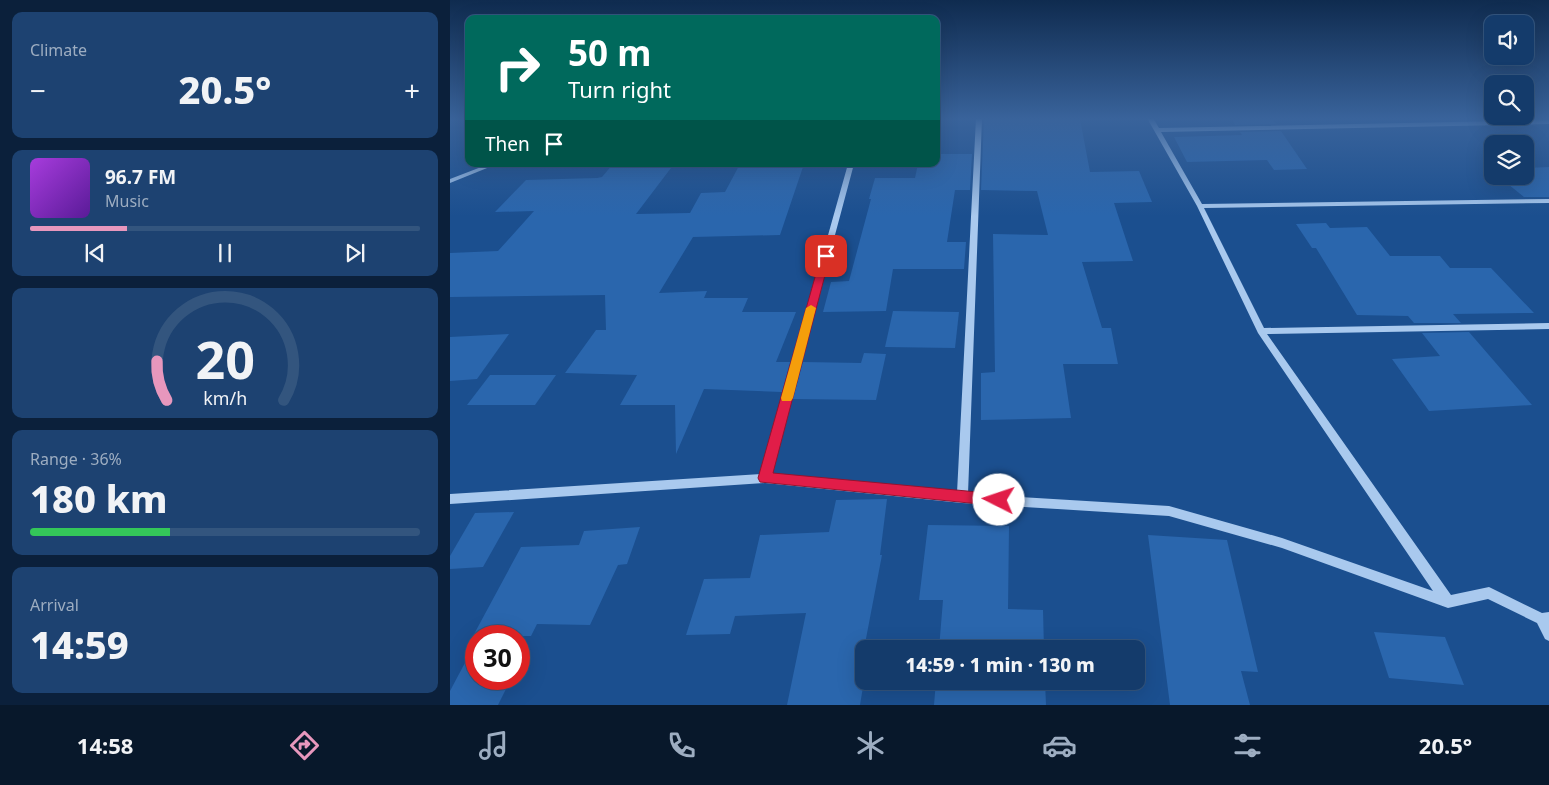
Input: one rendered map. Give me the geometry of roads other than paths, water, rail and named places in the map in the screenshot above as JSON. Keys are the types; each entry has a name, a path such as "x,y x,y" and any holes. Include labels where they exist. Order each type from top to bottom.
{"street":[{"path":"962,498 978,151"},
{"path":"1168,151 1200,206 1261,330 1448,602"},
{"path":"450,182 487,167"},
{"path":"765,478 850,167"},
{"path":"1200,206 1549,200"},
{"path":"1261,330 1549,326"},
{"path":"450,498 765,478 962,498 1169,511 1282,543 1448,602 1489,593 1545,618 1549,635"}]}
